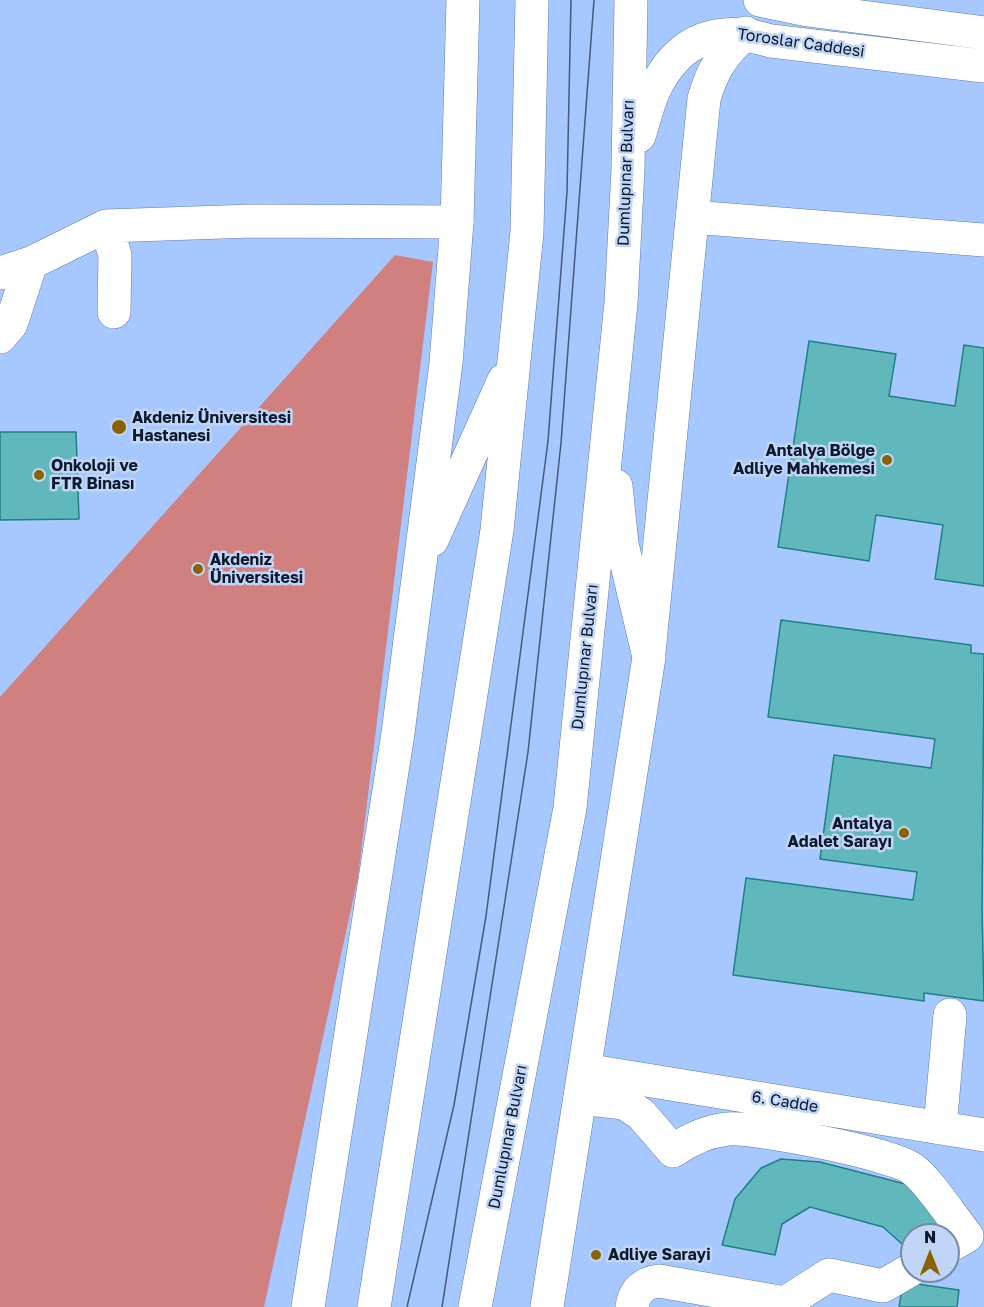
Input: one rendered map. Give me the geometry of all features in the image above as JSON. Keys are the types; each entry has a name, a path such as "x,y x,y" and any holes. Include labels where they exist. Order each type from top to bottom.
{"main road":[{"path":"308,1307 398,733 446,363 457,222 464,0"},
{"path":"374,1307 497,530 526,232 532,0"},
{"name":"Dumlupınar Bulvarı","path":"475,1307 570,808 621,303 628,170 631,0"},
{"name":"Toroslar Caddesi","path":"761,0 808,10 984,33"},
{"path":"547,1307 649,657 704,99 711,74 725,52 746,33"},
{"name":"Toroslar Caddesi","path":"628,170 655,88 673,61 691,45 714,34 746,33 771,41 984,66"},
{"path":"692,217 984,240"},
{"path":"0,273 31,263 106,226 252,221 457,222"},
{"path":"106,226 115,255 114,312"},
{"path":"0,337 10,324 31,263"},
{"path":"417,573 516,353"},
{"path":"610,422 622,544 649,657"},
{"path":"940,1128 950,1015"},
{"path":"583,1084 624,1103 641,1114 673,1151 686,1142 714,1131 744,1129 889,1157 914,1169 957,1223"},
{"name":"6. Cadde","path":"583,1084 984,1135"},
{"path":"960,1227 967,1236 960,1240"},
{"path":"632,1307 633,1298 643,1286 659,1281 785,1305 829,1275 883,1286 900,1276"}],"shaded area":[{"path":"395,255 433,262 358,877 264,1307 0,1307 0,697"}],"building":[{"name":"Antalya Bölge Adliye Mahkemesi","path":"809,341 896,354 889,396 955,406 964,345 984,348 984,586 935,579 943,525 876,515 869,561 778,547"},
{"name":"Onkoloji ve FTR Binası","path":"0,432 76,432 79,519 0,520"},
{"name":"Antalya Adalet Sarayı","path":"781,620 971,645 971,653 984,654 982,909 984,1001 924,993 924,1001 733,975 746,878 913,900 917,872 820,859 834,755 931,768 935,739 768,717"},
{"path":"781,1159 820,1162 917,1187 940,1223 900,1223 900,1242 883,1227 810,1207 782,1224 775,1255 722,1245 735,1199 761,1168"},
{"path":"903,1283 959,1290 957,1307 899,1307"}],"tram line":[{"path":"407,1307 454,1105 486,916 548,441 567,192 571,0"},
{"path":"442,1307 528,752 561,443 594,0"}],"place":[{"name":"Akdeniz Üniversitesi Hastanesi","path":"119,427"},
{"name":"Antalya Bölge Adliye Mahkemesi","path":"887,460"},
{"name":"Onkoloji ve FTR Binası","path":"39,475"},
{"name":"Akdeniz Üniversitesi","path":"198,569"},
{"name":"Antalya Adalet Sarayı","path":"904,833"},
{"name":"Adliye Sarayi","path":"596,1255"}]}
